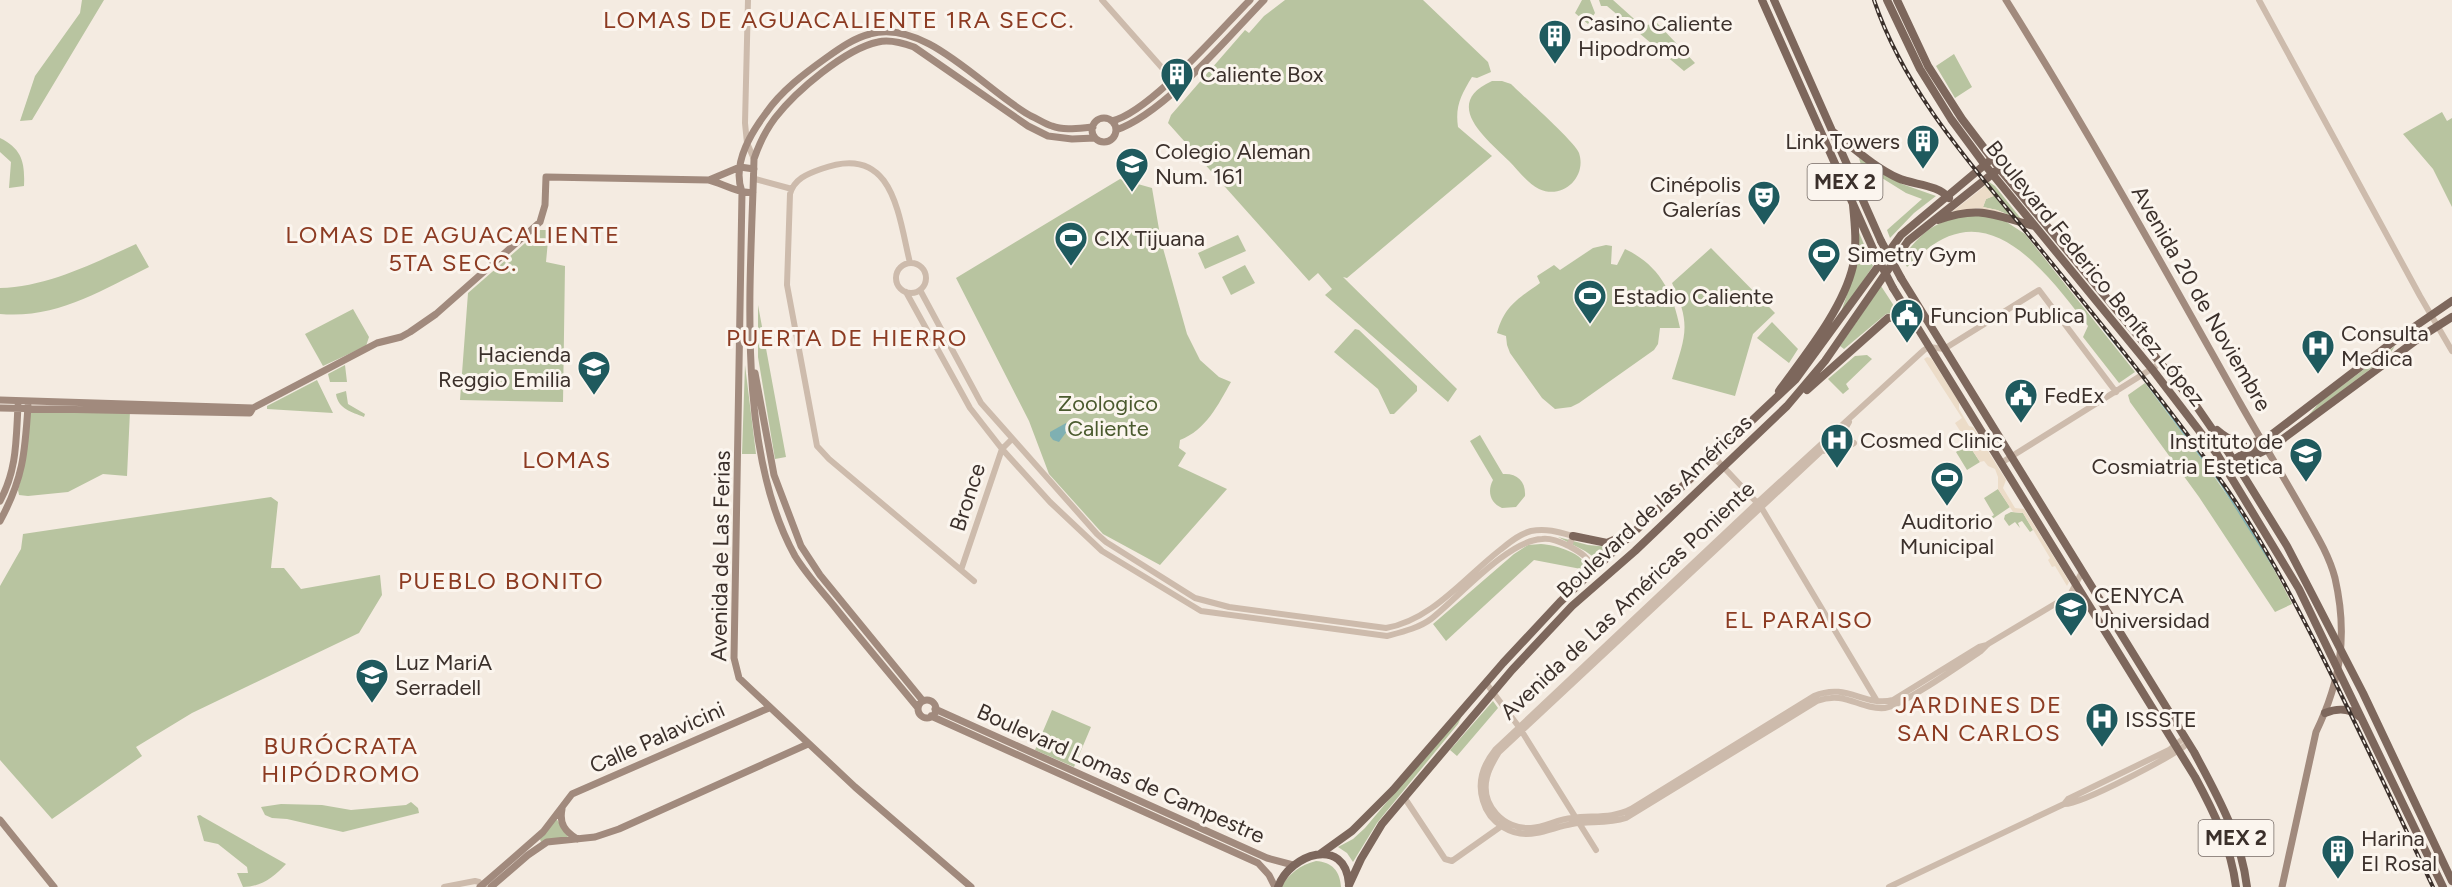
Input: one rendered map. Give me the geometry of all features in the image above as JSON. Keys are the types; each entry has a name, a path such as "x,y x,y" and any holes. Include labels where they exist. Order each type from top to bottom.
{"main road":[{"path":"1112,121 1140,106 1172,79 1250,0"},
{"path":"1116,130 1146,113 1179,87 1264,0"},
{"name":"MEX 2","path":"1762,0 1874,251 1893,288 2195,777 2221,827 2233,866 2236,887"},
{"name":"MEX 2","path":"1774,0 1881,241 1944,349 2216,792 2235,834 2247,887"},
{"name":"Boulevard Federico Benítez López","path":"1887,0 1924,77 1951,119 1992,174 2152,369 2217,454 2299,589 2443,887"},
{"name":"Boulevard Federico Benítez López","path":"1897,0 1928,66 1945,94 1992,159 2209,422 2287,546 2341,656 2363,693 2452,882"},
{"name":"Avenida 20 de Noviembre","path":"2006,0 2094,144 2309,522 2331,566 2337,591 2340,670 2316,732 2282,887"},
{"path":"742,192 738,178 747,143 770,107 813,67 856,39 871,33 905,33 935,46 1014,106 1052,127 1071,129 1092,127 1100,119 1106,118 1112,121 1116,130 1114,137 1108,142 1095,138 1072,139 1048,136 1009,114 914,47 881,41 844,58 790,102 767,130 754,159 752,359 754,415 775,505 792,550 813,582 918,708 923,717 933,713 930,701 923,701"},
{"path":"1092,127 1095,138"},
{"path":"1832,131 1887,172 1909,182 1941,190 1948,196 1950,202 1948,209"},
{"name":"Boulevard de las Américas","path":"1293,865 1320,854 1352,831 1393,790 1486,683 1560,603 1796,380 1901,235 1992,159"},
{"path":"709,180 740,166 754,170"},
{"name":"Boulevard de las Américas","path":"1349,886 1376,833 1493,692 1572,606 1635,551 1787,406 1832,349 1905,244 1999,168"},
{"path":"0,400 28,405 250,410 377,343 401,337 436,314 540,222 546,177 709,180 742,192 753,192"},
{"name":"Avenida de Las Ferias","path":"742,192 734,658 739,678 808,744 971,887"},
{"path":"1764,412 1839,304 1853,266 1855,242 1852,198"},
{"path":"1931,222 1956,214 1980,212 1992,213 2034,226"},
{"path":"2229,475 2233,463 2262,440 2452,301"},
{"path":"1787,406 1888,318 1900,317 1914,323"},
{"path":"2233,463 2267,450 2452,317"},
{"path":"1818,334 1832,349 1845,356"},
{"path":"752,359 774,475 783,504 801,546 814,567 923,701"},
{"path":"0,408 18,404"},
{"path":"0,501 15,464 18,404"},
{"path":"0,521 20,479 24,463 28,405"},
{"path":"2209,422 2226,438 2239,444 2262,440"},
{"path":"2217,454 2233,463"},
{"path":"1573,536 1607,543 1637,530"},
{"path":"918,708 923,701"},
{"name":"Calle Palavicini","path":"482,886 543,832 572,794 769,708"},
{"path":"2325,713 2350,710 2364,721"},
{"name":"Boulevard Lomas de Campestre","path":"933,713 1267,858 1293,865"},
{"name":"Boulevard Lomas de Campestre","path":"933,713 1258,863 1276,887"},
{"path":"491,887 547,842 595,837 619,829 808,744"},
{"path":"563,804 560,818 563,826 577,839"},
{"path":"0,820 54,887"},
{"path":"1320,854 1328,854 1340,861 1347,872 1349,886"},
{"path":"1276,887 1293,865"}],"street":[{"path":"748,0 747,143 754,159"},
{"path":"1102,0 1179,87"},
{"path":"2259,0 2452,351"},
{"path":"910,263 894,195 879,173 857,164 841,164 798,180 792,189 788,292 817,446 828,459 974,581"},
{"path":"755,179 792,189"},
{"path":"906,292 920,290 925,282 925,272 918,265 910,263 899,268 896,277 898,286 906,292 970,408 1002,449 1050,502 1102,551 1201,611 1388,636 1429,621 1482,564 1523,534 1541,530 1573,536 1569,546"},
{"path":"920,290 981,403 1011,440 1106,542 1195,598 1229,607 1386,628 1424,615 1523,543 1551,539 1569,546 1587,558 1593,572"},
{"path":"1929,347 1944,349 2038,290 2116,392"},
{"name":"Avenida de Las Américas Poniente","path":"1504,825 1489,815 1484,806 1480,784 1489,757 1759,505 1841,425 1850,420 1929,347"},
{"path":"2001,463 2161,363"},
{"name":"Avenida de Las Américas Poniente","path":"1759,505 1845,429 1850,420"},
{"name":"Bronce","path":"961,570 1002,449 1011,440"},
{"path":"1821,451 1843,449 1854,443"},
{"path":"1714,458 1759,505 1877,701"},
{"path":"1578,820 1608,822 1626,818 1823,699 1836,696 1879,708 1896,705 1981,651 1988,644 2070,595 2082,572"},
{"path":"1386,628 1388,636"},
{"path":"1404,797 1445,859 1452,861 1504,825 1518,833 1530,834 1544,828 1578,820 1624,812 1820,693 1835,690 1877,701 1893,700 1979,646 1988,644"},
{"path":"1486,683 1520,729 1596,850"},
{"path":"1889,887 2064,804 2068,799 2177,749 2186,740"},
{"path":"444,887 475,881 482,886"}],"green space":[{"path":"82,0 104,0 32,120 20,121 35,76 80,13"},
{"path":"1285,0 1423,0 1488,62 1491,72 1477,78 1472,77 1465,89 1458,107 1457,120 1458,127 1492,156 1347,278 1343,277 1457,389 1448,402 1325,295 1332,289 1318,273 1309,281 1168,123 1171,115 1245,30 1249,33 1264,16"},
{"path":"1582,0 1590,0 1595,13 1588,24 1575,13"},
{"path":"1599,0 1613,0 1642,26 1657,23 1695,63 1684,71 1607,6 1601,6"},
{"path":"1954,54 1972,87 1955,98 1936,66"},
{"path":"1492,81 1511,84 1575,147 1581,162 1580,170 1571,184 1564,189 1548,192 1535,187 1481,132 1469,111 1470,100 1477,90"},
{"path":"2442,112 2447,121 2452,118 2452,207 2433,169 2403,134"},
{"path":"0,138 13,147 21,157 24,186 9,188 11,162 0,152"},
{"path":"1859,158 1902,184 1936,196 1914,213 1890,238 1887,230 1922,199 1906,193 1861,165"},
{"name":"Zoologico Caliente","path":"1120,179 1152,188 1161,241 1187,334 1200,360 1219,377 1231,382 1204,423 1189,436 1180,440 1179,448 1186,453 1178,466 1227,489 1160,565 1103,534 1049,474 1029,421 956,278"},
{"path":"1989,182 1995,186 2022,220 1983,207 1986,199 1993,196 1985,186"},
{"path":"1973,214 2002,219 2025,234 2135,372 2119,383 2083,337 2088,326 2064,295 2033,262 2016,248 1998,238 1980,232 1952,235 1932,246 1907,267 1902,258 1932,227"},
{"path":"540,230 549,230 546,262 565,266 563,402 460,400 468,293"},
{"path":"1858,230 1873,266 1840,315 1856,268"},
{"path":"1238,235 1246,251 1205,269 1198,253"},
{"path":"136,244 149,267 95,294 59,308 21,314 0,314 0,288 18,287 53,279"},
{"name":"Estadio Caliente","path":"1612,246 1611,264 1617,265 1625,249 1647,263 1663,281 1673,303 1680,328 1660,328 1658,344 1654,350 1579,403 1571,407 1555,409 1542,398 1510,353 1506,336 1497,333 1500,323 1508,309 1519,298 1540,283 1537,276 1554,265 1560,270 1593,248"},
{"path":"1711,248 1775,313 1753,334 1735,396 1672,379 1683,341 1684,321 1672,283"},
{"path":"1245,265 1255,283 1231,295 1222,277"},
{"path":"1881,286 1898,312 1886,314 1844,349 1840,346"},
{"path":"758,305 786,457 775,459 758,357"},
{"path":"353,309 369,337 366,346 323,366 305,334"},
{"path":"1772,322 1798,349 1789,363 1757,338"},
{"path":"1355,329 1359,330 1417,386 1417,391 1394,414 1390,414 1378,389 1334,352"},
{"path":"2395,346 2389,355 2307,417 2319,403"},
{"path":"1867,355 1872,359 1846,384 1849,389 1843,394 1828,379 1855,356"},
{"path":"345,365 347,382 330,382 328,374"},
{"path":"745,365 756,454 742,454"},
{"path":"317,380 333,413 267,409 267,406"},
{"path":"2145,383 2242,517 2277,574 2292,604 2275,612 2199,497 2130,402 2128,395"},
{"path":"346,391 348,404 365,414 364,417 346,409 337,399 336,394"},
{"path":"30,409 130,411 127,476 103,474 68,492 19,495"},
{"path":"1480,435 1503,474 1520,479 1524,486 1525,496 1516,507 1502,508 1492,500 1490,488 1493,480 1470,441"},
{"path":"1968,444 1980,462 1967,470 1956,452"},
{"path":"1998,489 2010,507 1982,526 1981,524 1994,515 1984,498"},
{"path":"271,497 278,502 271,568 284,568 301,589 380,575 382,595 359,633 192,713 136,747 142,756 52,819 0,760 0,586 21,549 23,534"},
{"path":"2011,512 2023,513 2033,530 2030,532 2022,521 2018,523 2020,528 2015,522 2009,526 2004,519 2005,515"},
{"path":"1558,537 1588,545 1610,547 1609,551 1598,560"},
{"path":"1541,544 1561,548 1575,554 1581,558 1588,569 1585,573 1581,569 1534,560 1446,641 1433,624 1514,554 1528,545"},
{"path":"1493,701 1498,708 1457,756 1450,750"},
{"path":"1465,709 1458,724 1377,823 1353,862 1347,853 1338,847 1353,839 1365,828"},
{"path":"1052,710 1091,727 1074,767 1035,750"},
{"path":"411,802 418,808 419,813 343,832 287,819 272,818 265,815 261,807 281,804 322,805 351,810 406,805"},
{"path":"200,815 286,864 267,880 250,887 243,887 237,873 248,873 247,867 218,844 204,841 197,816"},
{"path":"556,818 568,837 541,842 540,839"},
{"path":"1316,861 1327,863 1334,868 1339,876 1341,887 1281,887 1296,870"}],"shaded area":[{"path":"1985,186 1994,196 1986,199 1983,207 2010,216 1979,208 1952,212"},
{"path":"1931,358 1959,402 1959,409 1969,426 1973,427 2006,480 2003,488 2015,508 2024,509 2062,570 2069,582 2067,586 2055,566 2052,567 2048,560 2050,558 2023,513 2013,512 1998,489 1995,469 1984,461 1980,462 1955,423 1962,418 1924,359"}],"water":[{"path":"1066,423 1070,427 1059,442 1053,440 1050,432"}],"waterway":[{"path":"2104,330 2139,373"},
{"path":"2142,377 2221,484 2278,574"}],"railway":[{"path":"1874,0 1887,34 1904,67 1944,129 2159,397 2229,492 2253,530 2318,648 2433,887"}],"place":[{"name":"Casino Caliente Hipodromo","path":"1555,65"},
{"name":"Caliente Box","path":"1177,103"},
{"name":"Link Towers","path":"1923,170"},
{"name":"Colegio Aleman Num. 161","path":"1132,193"},
{"name":"Cinépolis Galerías","path":"1764,226"},
{"name":"CIX Tijuana","path":"1071,267"},
{"name":"Simetry Gym","path":"1824,283"},
{"name":"Estadio Caliente","path":"1590,325"},
{"name":"Funcion Publica","path":"1907,344"},
{"name":"Consulta Medica","path":"2318,375"},
{"name":"Hacienda Reggio Emilia","path":"594,396"},
{"name":"FedEx","path":"2021,424"},
{"name":"Cosmed Clinic","path":"1837,469"},
{"name":"Instituto de Cosmiatria Estetica","path":"2306,483"},
{"name":"Auditorio Municipal","path":"1947,507"},
{"name":"CENYCA Universidad","path":"2071,637"},
{"name":"Luz MariA Serradell","path":"372,704"},
{"name":"ISSSTE","path":"2102,748"},
{"name":"Harina El Rosal","path":"2338,880"}],"district":[{"name":"LOMAS DE AGUACALIENTE 1RA SECC.","path":"839,20"},
{"name":"LOMAS DE AGUACALIENTE 5TA SECC.","path":"453,249"},
{"name":"PUERTA DE HIERRO","path":"847,338"},
{"name":"LOMAS","path":"567,460"},
{"name":"PUEBLO BONITO","path":"501,581"},
{"name":"EL PARAISO","path":"1799,620"},
{"name":"JARDINES DE SAN CARLOS","path":"1979,719"},
{"name":"BURÓCRATA HIPÓDROMO","path":"341,760"}]}
